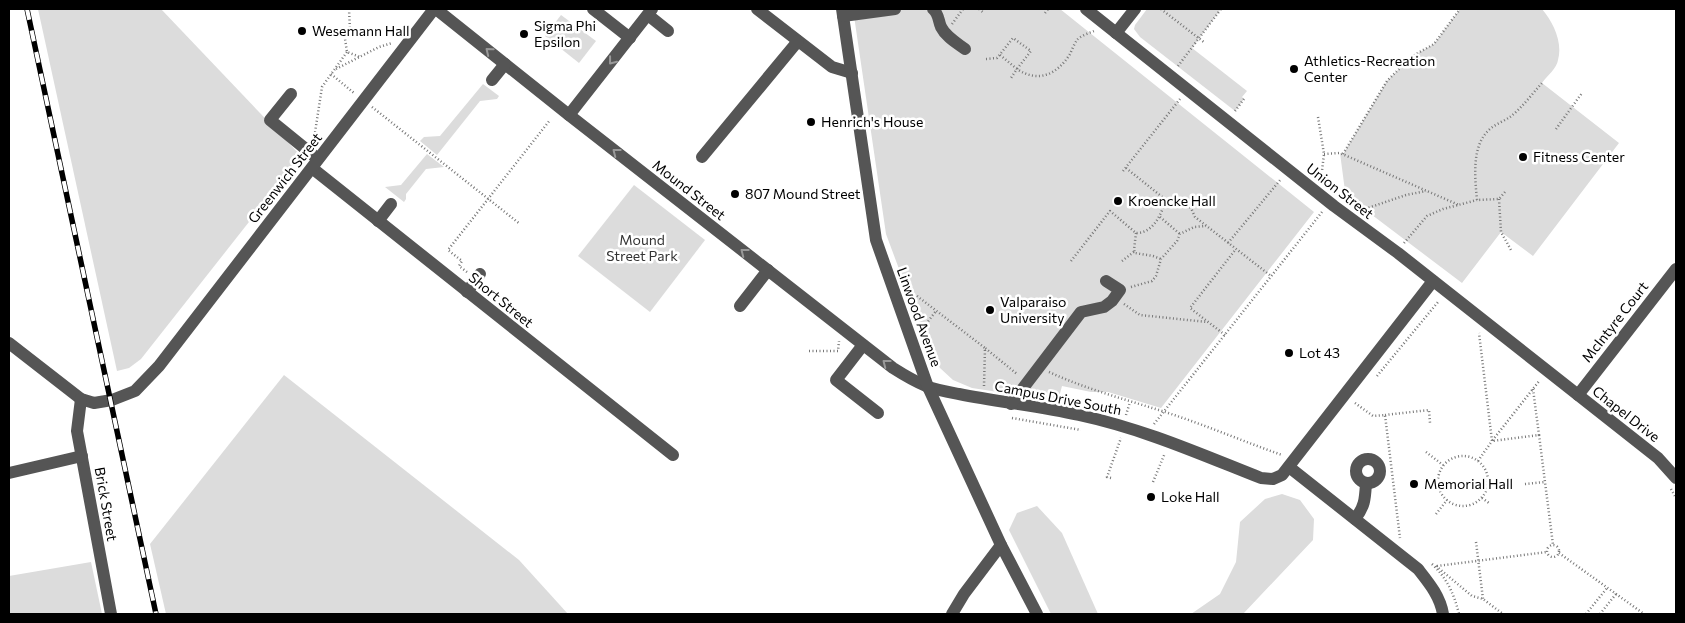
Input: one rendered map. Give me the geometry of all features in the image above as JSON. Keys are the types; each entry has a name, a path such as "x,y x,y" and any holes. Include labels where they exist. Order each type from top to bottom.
{"street":[{"name":"Mound Street","path":"435,9 893,368 911,380 928,387"},
{"name":"Greenwich Street","path":"81,399 94,403 112,400 135,391 159,366 435,9"},
{"path":"593,9 630,38"},
{"path":"757,9 832,67 852,73"},
{"path":"842,12 895,9"},
{"path":"933,9 938,15 940,25 945,33 965,50"},
{"name":"Union Street","path":"1086,9 1334,206 1398,253 1578,395"},
{"path":"1116,33 1135,9"},
{"path":"569,115 650,12 668,31"},
{"name":"Linwood Avenue","path":"842,12 876,240 928,387 1002,545 1037,614"},
{"path":"702,157 798,41"},
{"path":"492,80 505,64"},
{"name":"Short Street","path":"291,94 270,120 315,164 378,221 673,455"},
{"path":"378,221 391,204"},
{"name":"McIntyre Court","path":"1578,395 1676,269"},
{"path":"740,306 768,270"},
{"path":"467,292 478,277"},
{"path":"1011,404 1082,312 1104,306 1117,294 1106,281"},
{"name":"Campus Drive South","path":"928,387 983,399 1076,414 1122,432 1159,437 1261,478 1273,479 1282,474 1292,463 1433,281"},
{"path":"9,343 81,399"},
{"path":"863,344 836,380 878,413"},
{"name":"Chapel Drive","path":"1578,395 1658,458 1676,478"},
{"name":"Brick Street","path":"81,399 77,430 110,614"},
{"path":"9,473 82,456"},
{"path":"1292,463 1355,519 1418,569 1431,586 1441,605 1443,614"},
{"path":"1355,519 1364,505 1366,483"},
{"path":"952,614 964,594 1002,545"}],"path":[{"path":"313,146 322,87 347,52 344,32 350,30 349,9"},
{"path":"945,33 963,9"},
{"path":"979,9 984,13"},
{"path":"1044,13 1048,9"},
{"path":"1161,9 1205,43"},
{"path":"1178,66 1221,9"},
{"path":"1343,154 1387,81 1411,57 1434,44 1460,9"},
{"path":"1000,55 1017,69 1031,76 1047,75 1064,62 1077,40 1095,30"},
{"path":"986,59 997,58 1014,38 1031,51 1011,78"},
{"path":"334,70 379,47 392,43"},
{"path":"347,52 360,57"},
{"path":"331,74 354,92"},
{"path":"1477,200 1475,176 1477,155 1482,139 1489,130 1511,116 1542,83"},
{"path":"1556,129 1582,93"},
{"path":"1180,99 1125,170 1166,200 1176,200 1185,203 1191,208 1195,217 1270,276"},
{"path":"1235,111 1244,99"},
{"path":"376,110 520,224"},
{"path":"1318,117 1324,154 1321,180"},
{"path":"440,252 448,250 550,120"},
{"path":"1324,154 1343,154 1459,205"},
{"path":"1228,243 1282,178"},
{"path":"1359,211 1406,195 1427,191"},
{"path":"1504,192 1499,198 1501,232 1511,250"},
{"path":"1398,253 1403,244 1427,216 1477,200 1499,198"},
{"path":"1071,261 1110,212 1136,233 1143,233 1150,228 1159,216 1166,200"},
{"path":"1154,482 1166,449 1152,426 1322,212"},
{"path":"1159,216 1180,234"},
{"path":"1206,226 1194,227 1180,234 1177,241 1161,259 1156,276 1152,281 1117,294 1140,315 1209,323"},
{"path":"1135,252 1136,233"},
{"path":"1225,334 1190,308 1236,249"},
{"path":"448,250 462,261 459,266 478,277"},
{"path":"1135,252 1161,259"},
{"path":"1122,261 1135,252"},
{"path":"917,296 1028,383"},
{"path":"1373,381 1438,302"},
{"path":"926,324 936,311"},
{"path":"1479,333 1492,441"},
{"path":"809,351 838,351 839,340"},
{"path":"983,399 985,348"},
{"path":"1039,368 1063,379 1163,411 1292,463"},
{"path":"1478,461 1540,380"},
{"path":"1533,389 1552,545"},
{"path":"1111,478 1107,477 1130,402"},
{"path":"1350,409 1355,402 1373,416 1429,410 1430,423"},
{"path":"1385,415 1392,455 1400,538"},
{"path":"1003,416 1086,431"},
{"path":"1122,432 1126,440"},
{"path":"1492,441 1540,435"},
{"path":"1426,452 1443,465"},
{"path":"1165,453 1173,455"},
{"path":"1463,456 1478,461 1483,467 1488,482 1482,498 1467,506 1458,506 1447,500 1439,490 1438,482 1439,473 1443,465 1456,457 1463,456"},
{"path":"1526,484 1545,482"},
{"path":"1482,498 1489,502"},
{"path":"1436,514 1447,500"},
{"path":"1392,532 1405,542"},
{"path":"1476,542 1483,598"},
{"path":"1547,552 1548,547 1552,545"},
{"path":"1552,545 1557,546 1559,553 1644,614"},
{"path":"1436,566 1547,552"},
{"path":"1547,552 1553,558 1559,553"},
{"path":"1430,562 1472,596 1483,598 1503,614"},
{"path":"1436,566 1449,585 1459,614"},
{"path":"1586,614 1607,588"},
{"path":"1600,614 1616,594"}],"green space":[{"path":"38,9 161,9 301,156 141,359 129,368 117,371"},
{"path":"853,9 1060,9 1314,212 1161,408 1108,392 1091,392 1062,386 1058,401 972,388 953,380 940,368 931,355 886,234"},
{"path":"1147,9 1221,9 1192,48 1247,91 1242,97 1244,99 1235,111 1140,37 1134,29 1135,25"},
{"path":"1460,9 1542,9 1556,33 1559,53 1556,66 1542,83 1619,143 1533,256 1501,232 1462,283 1343,193 1345,191 1340,153 1343,154 1387,81 1411,57 1434,44"},
{"path":"561,15 596,41 579,63 545,36"},
{"path":"483,84 499,96 497,99 480,101 437,155 420,141 424,137 440,136"},
{"path":"427,154 444,167 426,169 406,194 404,202 385,187 401,185"},
{"name":"Mound Street Park","path":"634,185 705,240 650,312 578,256"},
{"path":"284,375 519,560 568,614 166,614 150,544"},
{"path":"1282,494 1300,500 1314,519 1313,540 1243,614 1191,614 1220,594 1236,562 1240,522 1265,499"},
{"path":"1037,506 1062,533 1098,614 1051,614 1009,530 1017,513"},
{"path":"91,562 102,614 9,613 9,576"}],"railway":[{"path":"27,9 156,614"}],"place":[{"name":"Wesemann Hall","path":"302,31"},
{"name":"Sigma Phi Epsilon","path":"524,34"},
{"name":"Athletics-Recreation Center","path":"1294,69"},
{"name":"Henrich's House","path":"811,122"},
{"name":"Fitness Center","path":"1523,157"},
{"name":"807 Mound Street","path":"735,194"},
{"name":"Kroencke Hall","path":"1118,201"},
{"name":"Valparaiso University","path":"990,310"},
{"name":"Lot 43","path":"1289,353"},
{"name":"Memorial Hall","path":"1414,484"},
{"name":"Loke Hall","path":"1151,497"}]}
